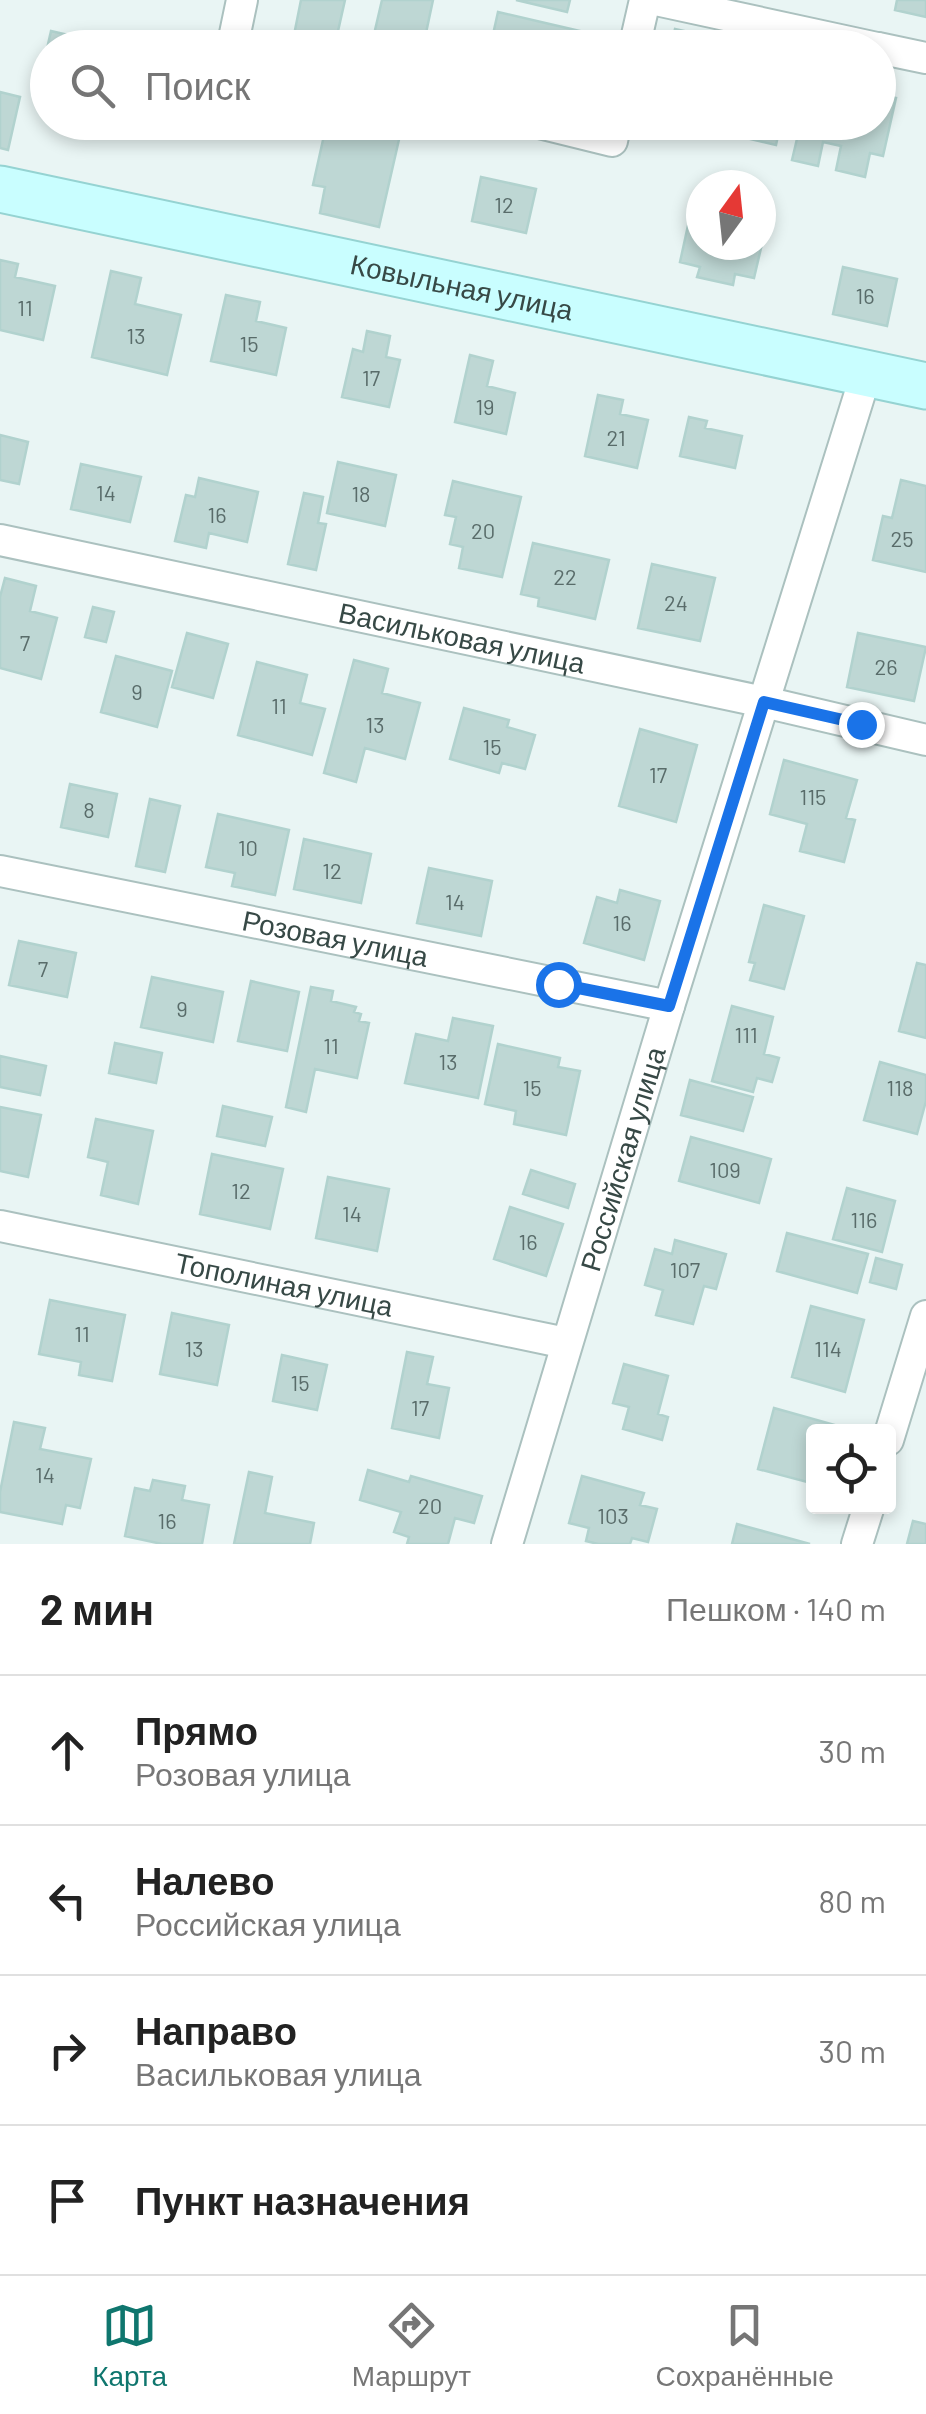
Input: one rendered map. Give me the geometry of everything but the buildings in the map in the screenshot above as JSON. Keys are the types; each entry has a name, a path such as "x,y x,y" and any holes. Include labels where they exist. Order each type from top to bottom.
{"street":[{"path":"236,30 242,0"},
{"path":"638,30 646,0"},
{"path":"656,0 795,30"},
{"path":"896,52 926,58"},
{"name":"Ковыльная улица","path":"0,189 926,386"},
{"name":"Российская улица","path":"507,1544 866,374"},
{"name":"Васильковая улица","path":"0,540 926,740"},
{"name":"Розовая улица","path":"0,871 669,1006"},
{"name":"Тополиная улица","path":"0,1226 566,1343"},
{"path":"893,1424 926,1316"},
{"path":"857,1544 866,1514"}],"route":[{"path":"558,984 669,1006 764,702 861,724"}]}
